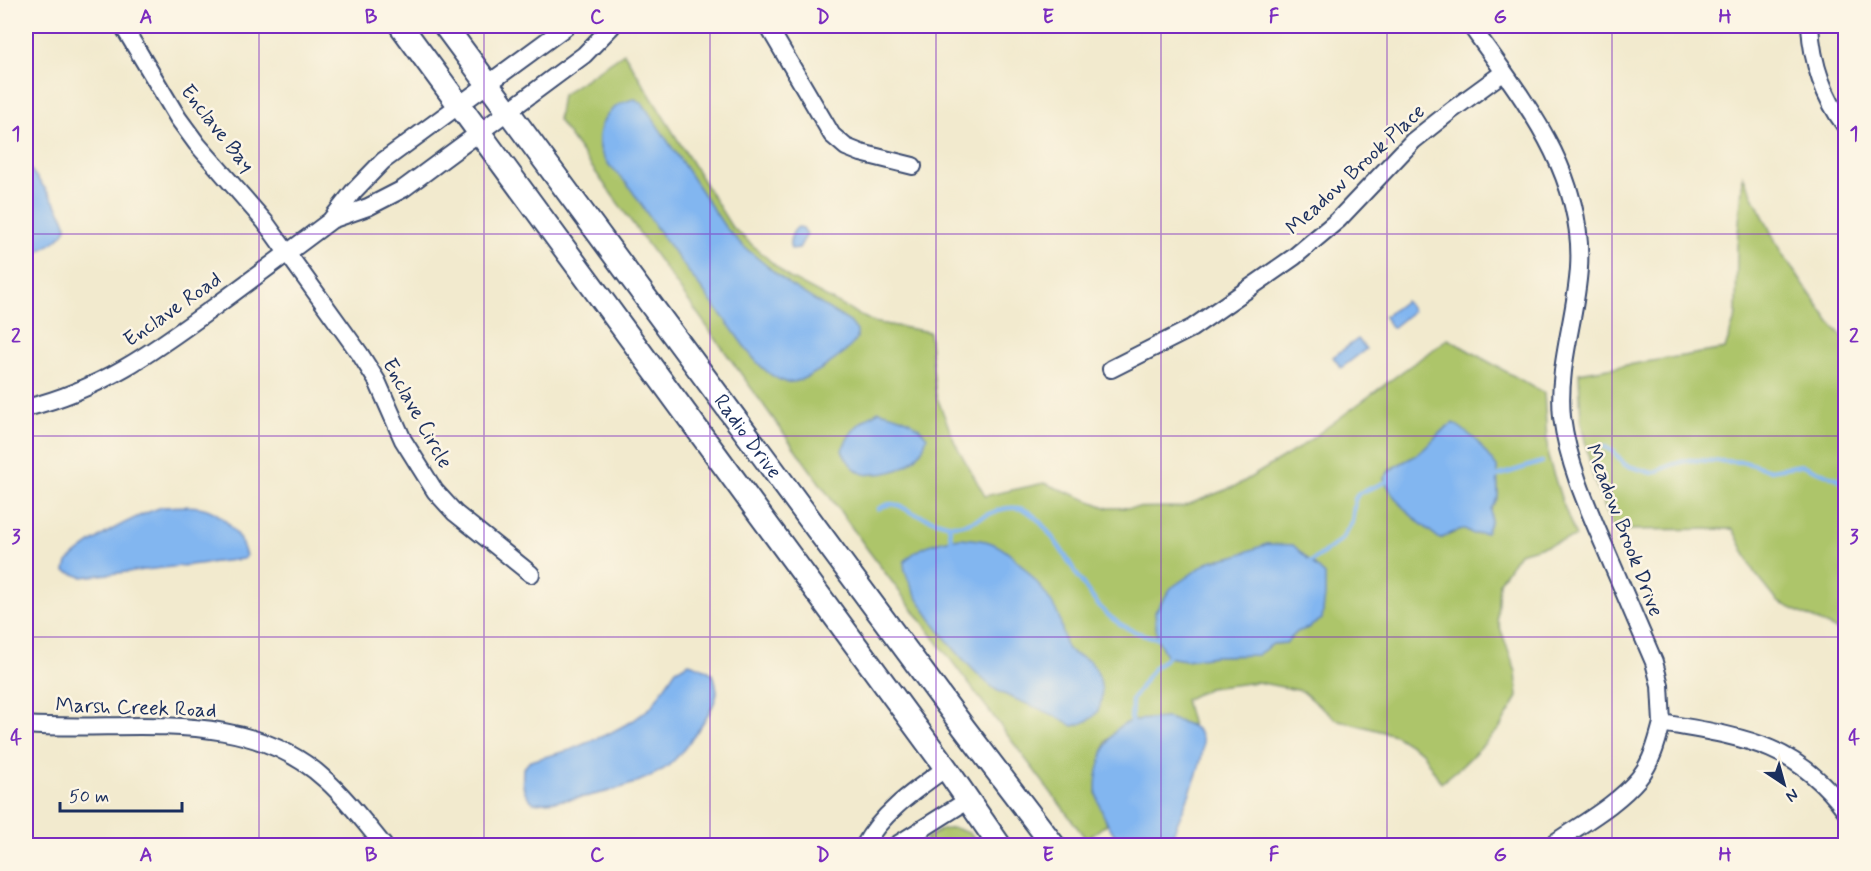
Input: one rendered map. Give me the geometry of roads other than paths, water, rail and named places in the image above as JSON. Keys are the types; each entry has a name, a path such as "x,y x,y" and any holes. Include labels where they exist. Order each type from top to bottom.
{"main road":[{"name":"Radio Drive","path":"401,26 946,768 1000,846"},
{"name":"Radio Drive","path":"445,26 950,709 1054,846"}],"street":[{"name":"Enclave Bay","path":"123,26 178,118 203,152 249,202 287,253"},
{"name":"Enclave Road","path":"26,408 83,390 120,372 154,351 330,220 352,192 383,161 567,26"},
{"name":"Enclave Road","path":"330,220 368,207 403,189 584,55 612,26"},
{"path":"768,26 832,135 846,147 861,153 913,166"},
{"name":"Meadow Brook Drive","path":"1471,26 1538,122 1554,150 1574,209 1580,267 1562,385 1565,436 1581,492 1654,662 1660,685 1662,723"},
{"path":"1810,26 1815,64 1825,91 1845,127"},
{"name":"Meadow Brook Place","path":"1111,369 1192,328 1294,256 1338,220 1413,141 1504,72"},
{"name":"Enclave Circle","path":"287,253 377,381 403,440 435,490 455,513 531,574"},
{"path":"1550,846 1609,805 1640,777 1657,744 1662,723 1734,736 1765,745 1796,761 1822,782 1845,811"},
{"name":"Marsh Creek Road","path":"26,725 50,727 190,726 223,730 260,741 296,758 326,780 384,846"},
{"path":"864,846 870,834 890,812 946,768"},
{"path":"895,846 968,800"}],"water":[{"path":"635,99 643,104 725,227 744,247 790,285 850,322 857,331 857,338 845,352 814,373 794,382 786,382 770,374 748,352 655,226 631,189 607,163 602,153 600,130 607,116 619,105"},
{"path":"26,164 56,204 66,227 55,241 26,258"},
{"path":"798,227 803,228 807,234 799,248 791,249 791,237"},
{"path":"1405,301 1413,311 1392,328 1384,317"},
{"path":"1358,339 1366,349 1341,368 1333,357"},
{"path":"879,411 912,423 927,437 920,453 907,465 891,472 865,474 853,467 842,450 857,426"},
{"path":"1454,423 1475,439 1497,467 1498,497 1491,509 1491,521 1486,533 1473,534 1465,529 1440,539 1401,505 1384,478 1395,467 1418,454 1444,429"},
{"path":"194,506 215,513 223,518 235,532 246,556 243,559 82,577 65,571 67,562 99,537 124,523 162,507"},
{"path":"961,538 983,540 999,546 1019,562 1046,594 1058,614 1068,649 1089,661 1100,680 1101,703 1089,720 1073,726 998,691 956,651 926,612 914,593 904,562 916,552 930,545"},
{"path":"1267,544 1293,545 1325,575 1322,619 1297,632 1286,643 1273,644 1257,655 1215,656 1186,660 1167,657 1157,638 1155,612 1171,588 1210,561 1235,556"},
{"path":"689,663 713,675 717,693 703,723 669,765 647,778 600,794 534,803 530,799 524,788 523,769 530,761 570,750 634,720 651,707 676,670"},
{"path":"1167,718 1188,724 1200,733 1203,748 1196,775 1169,845 1121,845 1106,821 1098,802 1097,778 1105,748 1115,731 1126,723"}],"waterway":[{"path":"1603,446 1614,452 1625,465 1652,473 1689,460 1744,462 1770,470 1802,465 1846,484"},
{"path":"1497,476 1542,462"},
{"path":"1311,562 1342,539 1352,522 1355,499 1359,493 1386,482"},
{"path":"878,509 894,504 924,517 956,525 1003,509 1022,509 1037,519 1049,533 1092,598 1104,611 1118,623 1135,632 1157,638"},
{"path":"949,525 951,539"},
{"path":"1131,723 1132,700 1152,670 1167,657"}]}
